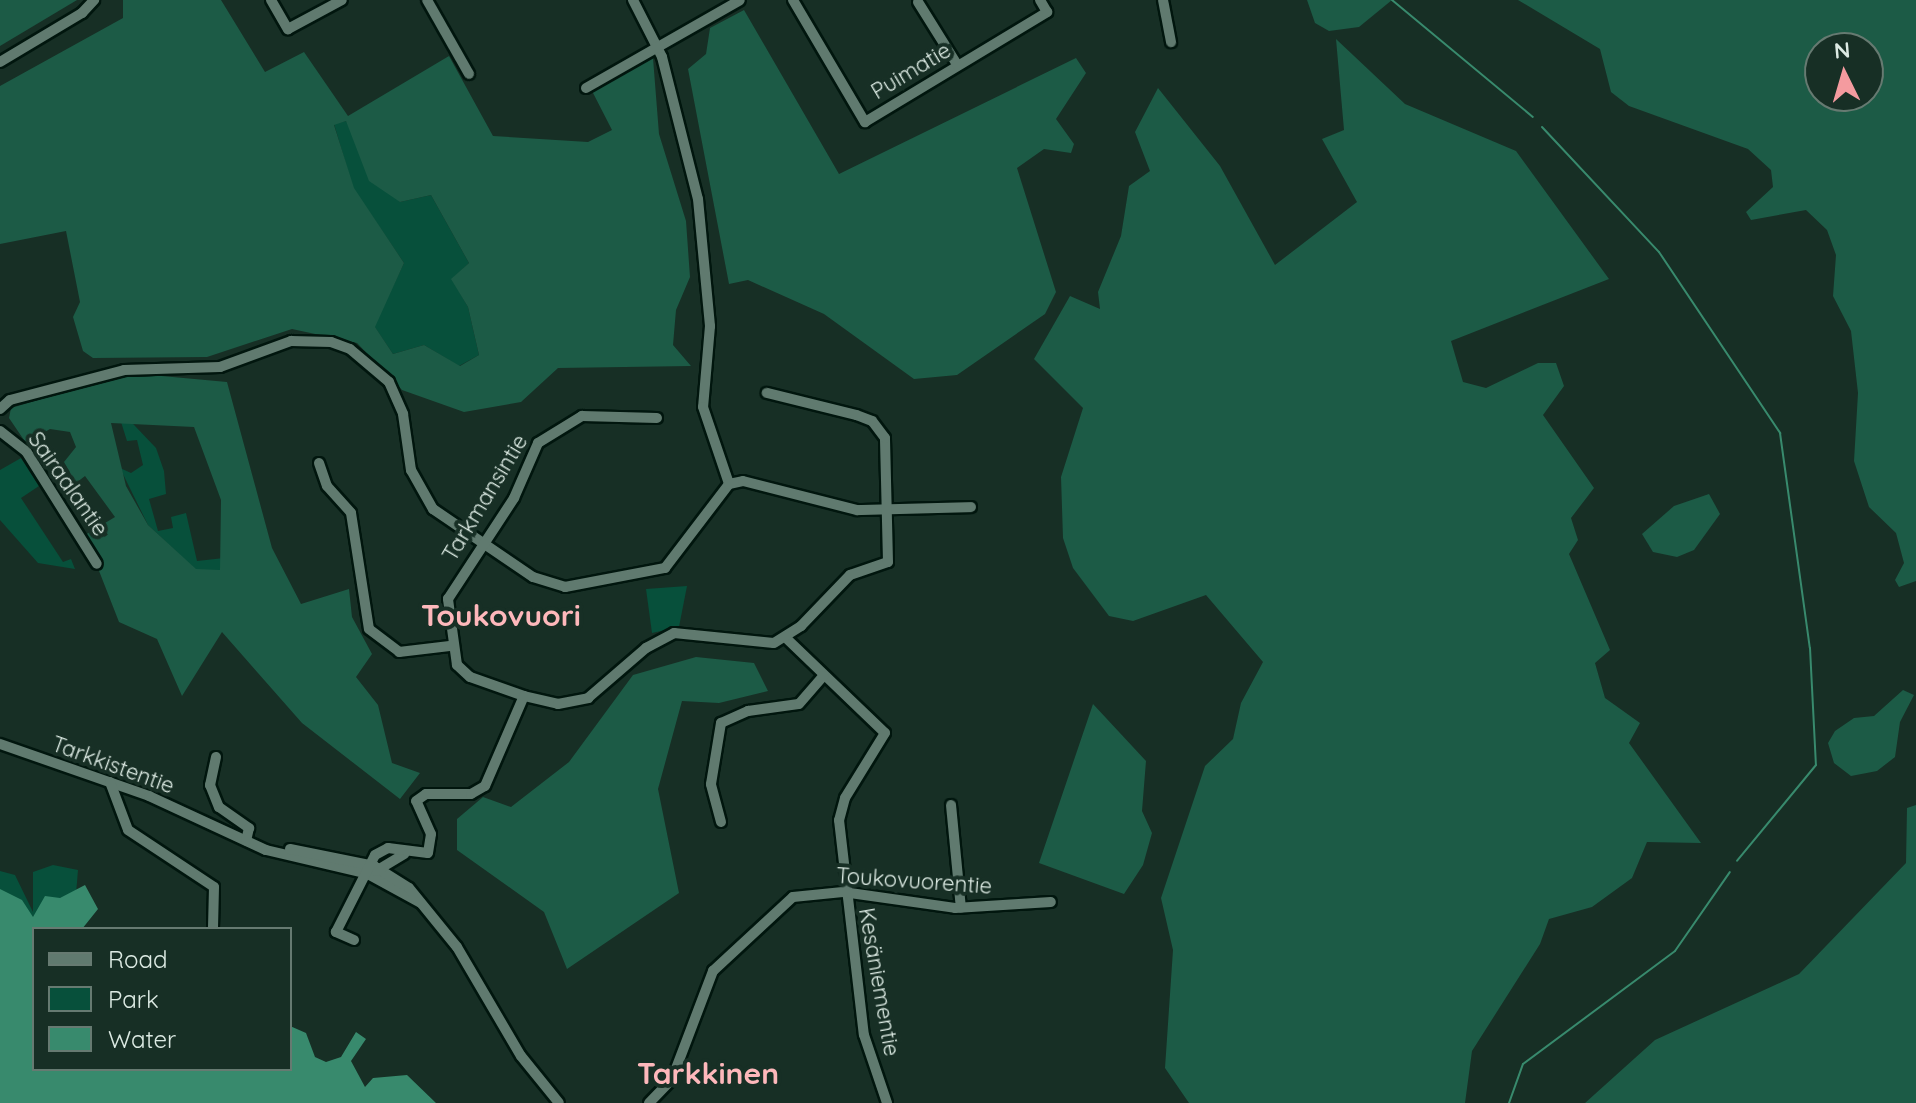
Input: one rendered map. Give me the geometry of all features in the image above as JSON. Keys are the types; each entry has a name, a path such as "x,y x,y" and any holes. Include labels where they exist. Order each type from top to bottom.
{"street":[{"path":"0,62 82,13 94,0"},
{"path":"271,0 288,29 342,0"},
{"path":"427,0 469,74"},
{"path":"633,0 659,46 698,199 710,326 703,407 729,484"},
{"path":"586,88 740,0"},
{"name":"Puimatie","path":"793,0 865,122 1047,12 1040,0"},
{"path":"1163,0 1171,42"},
{"path":"918,2 958,66"},
{"path":"0,409 10,400 124,370 220,367 291,341 331,342 350,349 389,382 422,494 483,545 549,586 653,573 674,560 729,484 743,481 833,507 887,511 971,507"},
{"path":"319,463 327,486 351,513 369,629 399,652 450,646 470,677 558,704 588,698 646,648 674,633 762,645 786,638 850,575 888,562 885,438 872,421 767,393"},
{"name":"Tarkmansintie","path":"450,646 448,599 514,498 538,443 582,416 657,418"},
{"name":"Sairaalantie","path":"0,431 26,451 97,564"},
{"path":"721,822 711,784 721,723 748,711 799,704 823,676 786,638"},
{"name":"Kesäniementie","path":"823,676 885,733 845,798 839,820 843,892 864,1035 887,1103"},
{"path":"354,940 336,932 368,869 382,849 425,855 432,847 415,806 420,796 471,794 490,781 524,696"},
{"name":"Tarkkistentie","path":"0,744 110,782 251,843 368,869 421,903"},
{"path":"216,757 210,785 219,807 249,828 251,843"},
{"path":"110,782 128,830 214,887 213,927"},
{"path":"951,805 961,908"},
{"path":"368,869 382,869 404,854"},
{"name":"Tarkkistentie","path":"382,869 421,903 457,947 553,1101"},
{"name":"Toukovuorentie","path":"649,1103 672,1079 699,998 735,947 793,897 843,892 961,908 1051,902"}],"green space":[{"path":"346,121 400,202 431,195 469,263 452,279 468,307 479,355 459,366 424,345 393,354 374,326 404,263 353,188 334,124"},
{"path":"116,406 156,448 164,471 166,494 149,499 158,531 173,528 171,517 186,513 197,561 224,558 220,570 196,570 148,525 120,468 131,473 143,465 137,440 127,441"},
{"path":"21,458 39,486 21,498 63,562 71,559 75,569 38,563 0,520 0,470"},
{"path":"687,586 679,627 652,633 646,589"},
{"path":"53,865 78,870 76,894 0,950 0,871 15,875 33,912 33,872"}],"shaded area":[{"path":"0,0 77,0 0,46"},
{"path":"123,0 221,0 265,72 304,52 348,116 449,56 493,136 588,142 612,130 592,91 653,58 659,134 686,221 690,277 676,310 673,345 691,366 558,368 521,402 464,412 402,390 357,343 292,329 207,357 93,358 83,351 73,317 80,302 66,231 0,244 0,86 123,18","holes":["346,121 369,181 400,202 431,195 469,263 451,279 468,307 479,355 460,366 424,345 393,354 375,327 404,263 354,188 334,125"]},
{"path":"1307,0 1392,0 1359,27 1329,31 1315,23"},
{"path":"1518,0 1916,0 1916,581 1899,587 1895,580 1904,563 1896,533 1869,507 1854,461 1858,393 1851,331 1833,296 1836,255 1827,230 1806,210 1751,220 1746,212 1773,187 1771,170 1748,149 1629,106 1611,92 1600,49"},
{"path":"744,10 839,174 1076,58 1086,73 1056,119 1074,144 1071,153 1044,149 1017,168 1056,292 1045,314 957,375 914,379 824,314 748,280 729,284 688,69 706,54 710,28"},
{"path":"1336,39 1405,104 1516,151 1609,279 1451,341 1463,382 1486,388 1538,363 1556,363 1564,386 1543,415 1594,488 1571,518 1578,540 1569,554 1610,650 1595,663 1605,698 1640,723 1629,743 1701,843 1647,842 1632,878 1592,907 1549,919 1540,944 1472,1051 1465,1103 1189,1103 1165,1068 1173,950 1161,898 1205,766 1233,739 1241,703 1263,662 1206,595 1133,621 1109,616 1073,568 1063,538 1061,477 1083,408 1034,359 1070,296 1100,309 1098,292 1121,236 1129,186 1150,171 1135,132 1158,88 1220,166 1275,265 1357,202 1322,139 1344,130"},
{"path":"129,373 227,382 272,548 301,604 349,589 352,617 372,654 356,677 378,705 392,763 420,773 400,799 302,723 222,632 182,696 157,639 119,622 85,535 115,517 85,476 76,483 64,462 76,447 70,432 50,429 26,443 9,418 11,408","holes":["111,423 194,427 221,500 220,570 196,569 148,525 126,486"]},
{"path":"1709,494 1720,514 1694,550 1677,557 1653,552 1642,534 1674,506"},
{"path":"696,657 754,663 768,691 719,703 682,701 658,789 679,893 567,969 544,912 457,850 457,819 483,797 511,807 569,762 633,675"},
{"path":"1903,690 1914,695 1900,722 1895,757 1877,771 1851,776 1834,763 1828,743 1835,731 1854,718 1874,716"},
{"path":"1093,704 1146,761 1142,811 1152,833 1143,865 1124,894 1039,863"},
{"path":"1916,805 1916,1103 1585,1103 1655,1040 1799,974 1906,863 1907,808"}],"water":[{"path":"85,885 98,909 84,927 32,927 32,1071 292,1071 292,1027 306,1033 315,1057 326,1062 341,1057 356,1032 366,1039 351,1061 365,1087 373,1078 407,1075 436,1103 0,1103 0,889 22,900 33,917 45,896 60,898"}],"waterway":[{"path":"1392,0 1533,117"},
{"path":"1542,127 1659,252 1780,433 1810,648 1816,765 1737,861"},
{"path":"1509,1103 1523,1064 1675,951 1730,872"}],"district":[{"name":"Toukovuori","path":"501,615"},
{"name":"Tarkkinen","path":"708,1073"}]}
